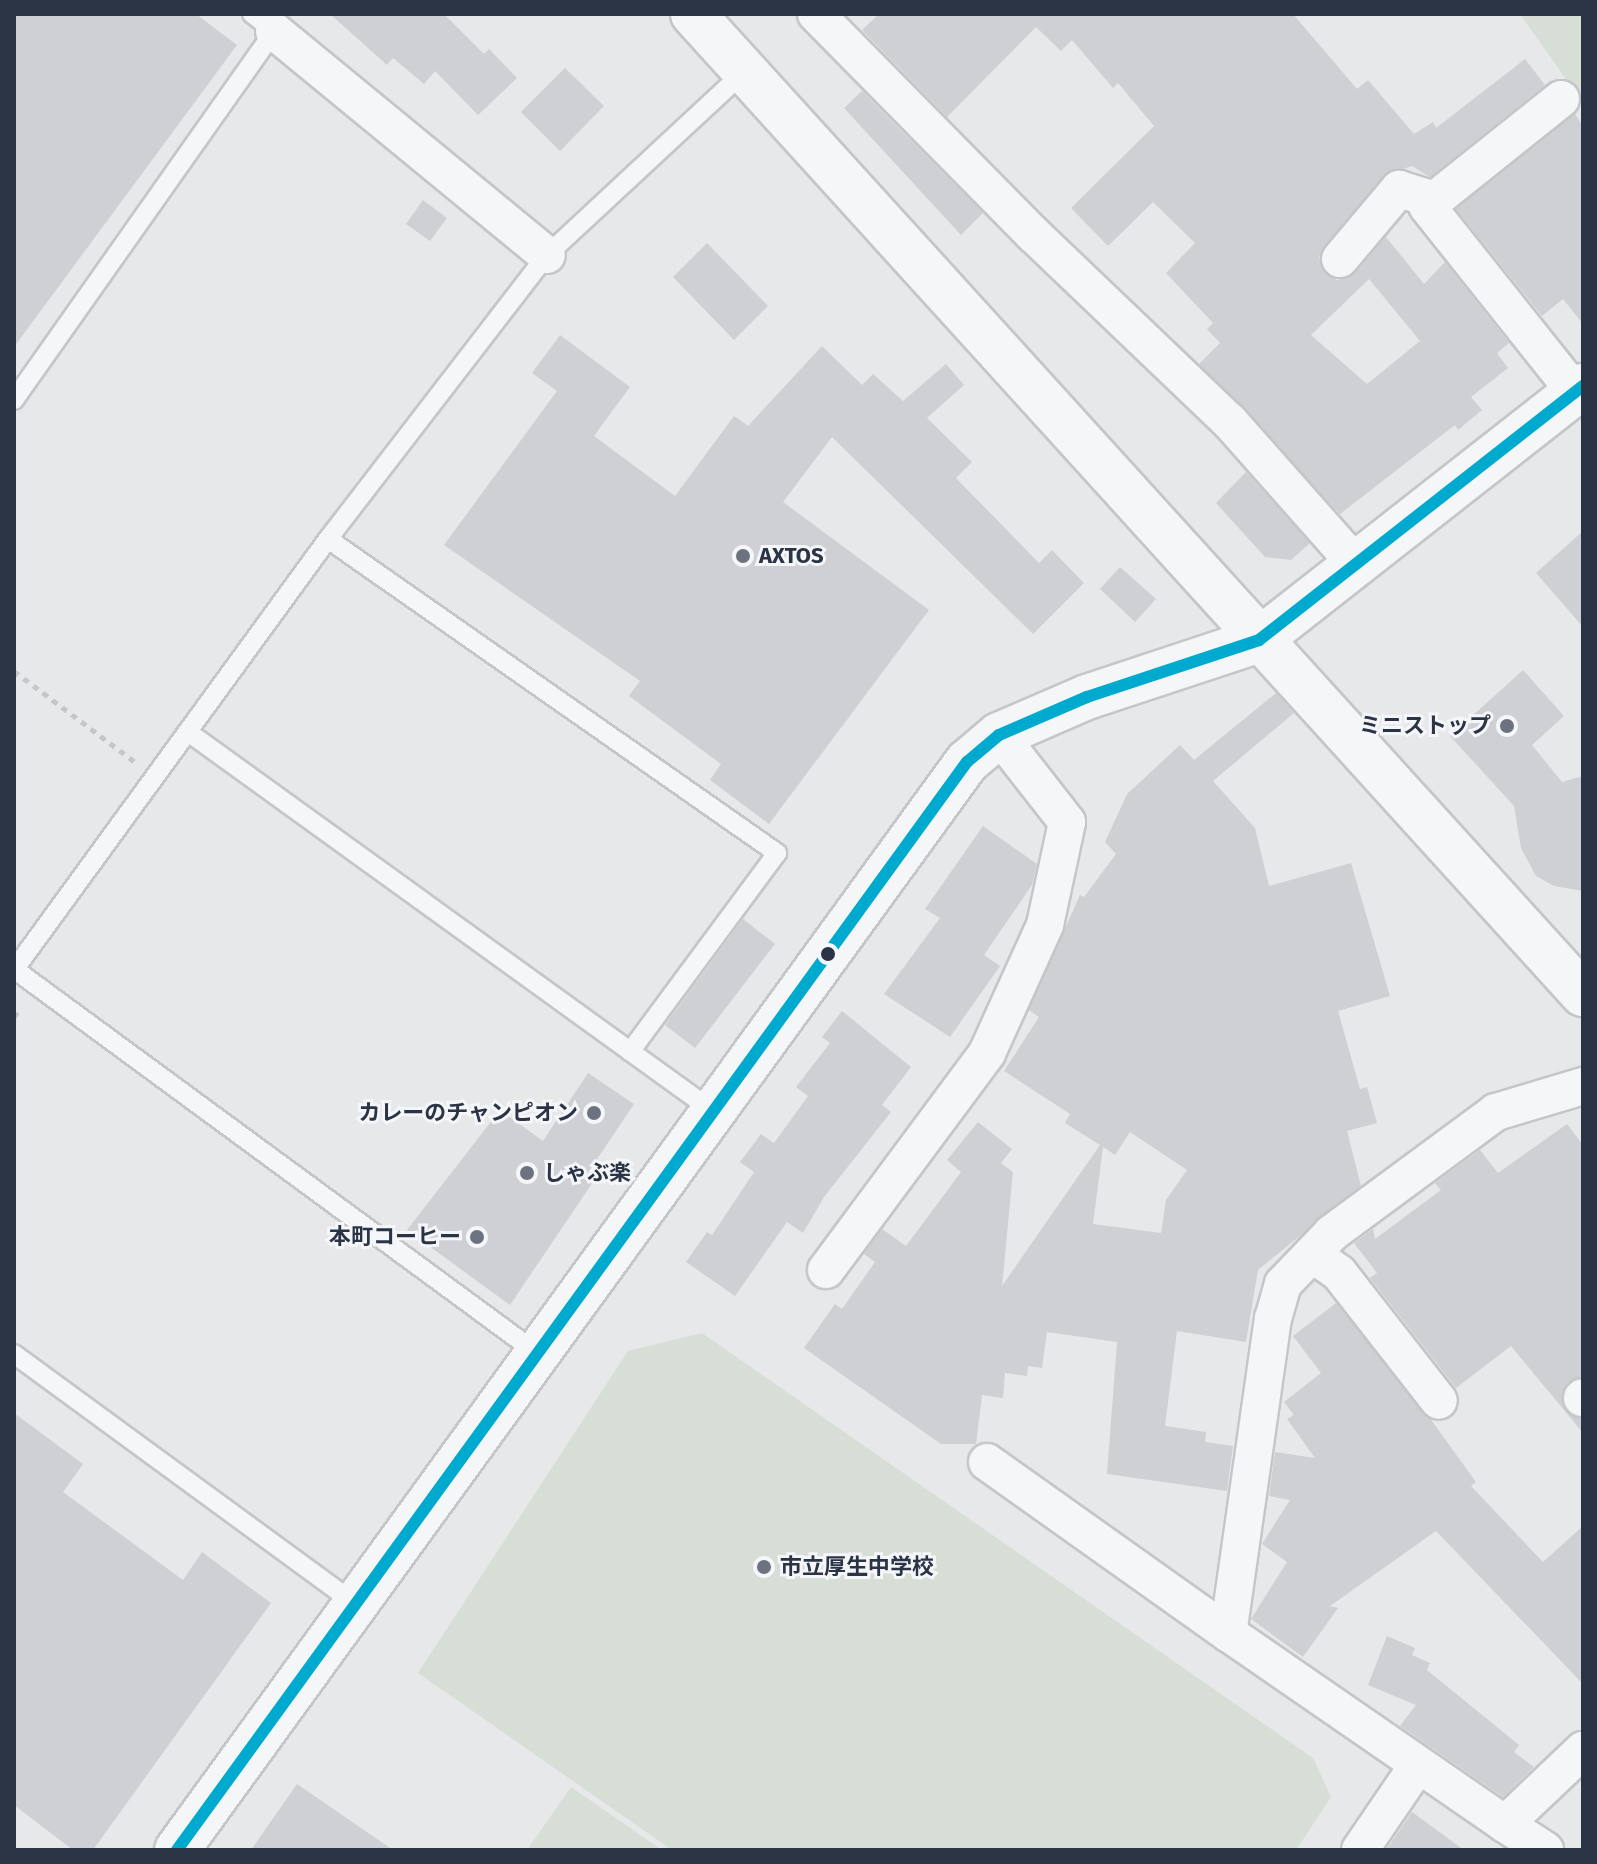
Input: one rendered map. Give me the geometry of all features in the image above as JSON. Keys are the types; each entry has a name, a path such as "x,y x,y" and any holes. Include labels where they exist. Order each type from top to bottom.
{"street":[{"path":"693,14 1583,994"},
{"path":"816,14 1033,234 1230,422 1354,562"},
{"path":"263,23 547,255"},
{"path":"177,1850 945,791 999,735 1087,697 1259,640 1354,562 1579,389 1427,206 1561,99"},
{"path":"1340,259 1399,189 1435,200"},
{"path":"826,1270 987,1053 1045,925 1067,822 999,735"},
{"path":"1228,1633 1273,1318 1283,1284 1312,1254 1496,1112 1583,1086"},
{"path":"1312,1254 1339,1273 1439,1401"},
{"path":"987,1462 1228,1633 1545,1850"},
{"path":"1505,1824 1583,1750"},
{"path":"1360,1850 1418,1765"}],"lane":[{"path":"14,400 263,23"},
{"path":"538,1354 14,970 328,539 547,255 744,72"},
{"path":"328,539 777,853 630,1052"},
{"path":"188,732 713,1111"},
{"path":"14,1354 357,1605"}],"path":[{"path":"14,671 140,765"}],"shaded area":[{"path":"1520,14 1583,14 1583,103"},
{"name":"市立厚生中学校","path":"702,1333 1313,1758 1331,1797 1296,1850 672,1850 418,1673 628,1351"},
{"path":"571,1787 662,1850 527,1850"}],"building":[{"path":"14,14 196,14 237,45 14,347"},
{"path":"330,14 444,14 484,54 489,49 517,78 478,115 435,71 424,84 393,58 387,65"},
{"path":"879,14 1293,14 1357,89 1368,80 1414,134 1433,122 1436,128 1525,59 1545,85 1430,177 1412,166 1384,175 1319,256 1326,274 1337,280 1355,273 1386,237 1424,284 1445,262 1509,343 1497,353 1508,368 1471,397 1482,410 1458,430 1455,425 1340,514 1199,364 1220,343 1207,329 1213,323 1166,273 1195,243 1153,202 1108,246 1071,208 1154,126 1118,83 1113,88 1072,40 1061,51 1036,27 947,117 862,30","holes":["1369,279 1420,341 1367,384 1311,335"]},
{"path":"565,68 604,106 560,151 521,112"},
{"path":"862,91 983,213 961,235 844,108"},
{"path":"1575,114 1583,126 1583,324 1563,299 1542,316 1456,209"},
{"path":"423,200 447,218 430,241 406,224"},
{"path":"707,243 768,306 734,340 673,277"},
{"path":"560,335 630,387 594,436 675,496 734,416 748,426 822,346 862,385 873,374 903,401 946,364 964,385 927,418 972,462 956,478 1039,563 1052,550 1084,583 1033,634 832,437 783,502 929,610 769,824 710,780 721,764 629,696 640,681 444,545 557,391 532,373"},
{"path":"1246,472 1310,543 1291,560 1265,557 1216,503"},
{"path":"1583,531 1583,627 1536,573"},
{"path":"1120,567 1156,599 1135,622 1100,589"},
{"path":"1523,670 1564,716 1532,745 1562,782 1583,776 1583,891 1554,886 1536,876 1521,848 1514,806 1450,736"},
{"path":"1276,693 1294,713 1213,781 1255,828 1269,886 1351,863 1390,996 1338,1011 1360,1089 1367,1087 1377,1123 1347,1131 1361,1186 1258,1270 1246,1342 1177,1331 1165,1426 1206,1432 1205,1442 1233,1446 1227,1491 1107,1474 1117,1342 1047,1332 1042,1368 1028,1366 1027,1376 1005,1373 1003,1398 982,1395 976,1444 941,1444 804,1348 835,1304 842,1309 875,1262 864,1254 882,1229 906,1246 961,1172 947,1160 978,1122 1012,1149 1001,1163 1013,1172 1002,1286 1100,1145 1065,1123 1070,1114 1004,1071 1039,1017 1029,1010 1080,895 1084,897 1116,854 1105,842 1127,794 1180,745 1194,760","holes":["1130,1132 1187,1170 1166,1200 1161,1233 1093,1224 1103,1147 1115,1155"]},
{"path":"983,826 1037,864 1032,885 984,955 1000,966 950,1037 884,994 940,918 925,909"},
{"path":"743,919 775,944 695,1048 665,1025"},
{"path":"842,1011 911,1067 882,1105 891,1112 824,1197 803,1233 787,1222 735,1296 686,1262 707,1232 712,1235 754,1172 740,1162 761,1134 774,1143 808,1096 796,1087 830,1043 822,1037"},
{"path":"588,1073 634,1104 587,1174 595,1179 510,1305 407,1230 500,1110 543,1141"},
{"path":"1567,1124 1583,1145 1583,1377 1567,1383 1562,1403 1568,1413 1583,1418 1583,1433 1511,1346 1456,1388 1370,1278 1377,1273 1354,1243 1373,1229 1375,1239 1441,1190 1435,1183 1480,1150 1498,1173"},
{"path":"1336,1303 1432,1421 1476,1482 1471,1486 1543,1562 1583,1526 1583,1684 1436,1531 1330,1606 1338,1608 1303,1657 1251,1619 1287,1562 1262,1544 1290,1500 1269,1496 1275,1452 1315,1458 1287,1419 1294,1415 1284,1402 1321,1373 1293,1336"},
{"path":"14,1413 83,1464 63,1492 183,1580 202,1552 271,1603 93,1850 73,1850 14,1805"},
{"path":"1387,1636 1415,1648 1412,1655 1430,1663 1427,1670 1519,1745 1514,1752 1534,1767 1503,1797 1400,1726 1416,1705 1368,1685"},
{"path":"297,1784 393,1850 251,1850"},
{"path":"1412,1812 1464,1850 1386,1850"}],"transit line":[{"path":"177,1850 967,762 999,735 1087,697 1259,640 1583,386"}],"place":[{"name":"AXTOS","path":"743,556"},
{"name":"ミニストップ","path":"1507,726"},
{"name":"カレーのチャンピオン","path":"594,1113"},
{"name":"しゃぶ楽","path":"527,1173"},
{"name":"本町コーヒー","path":"477,1237"},
{"name":"市立厚生中学校","path":"764,1567"}]}
